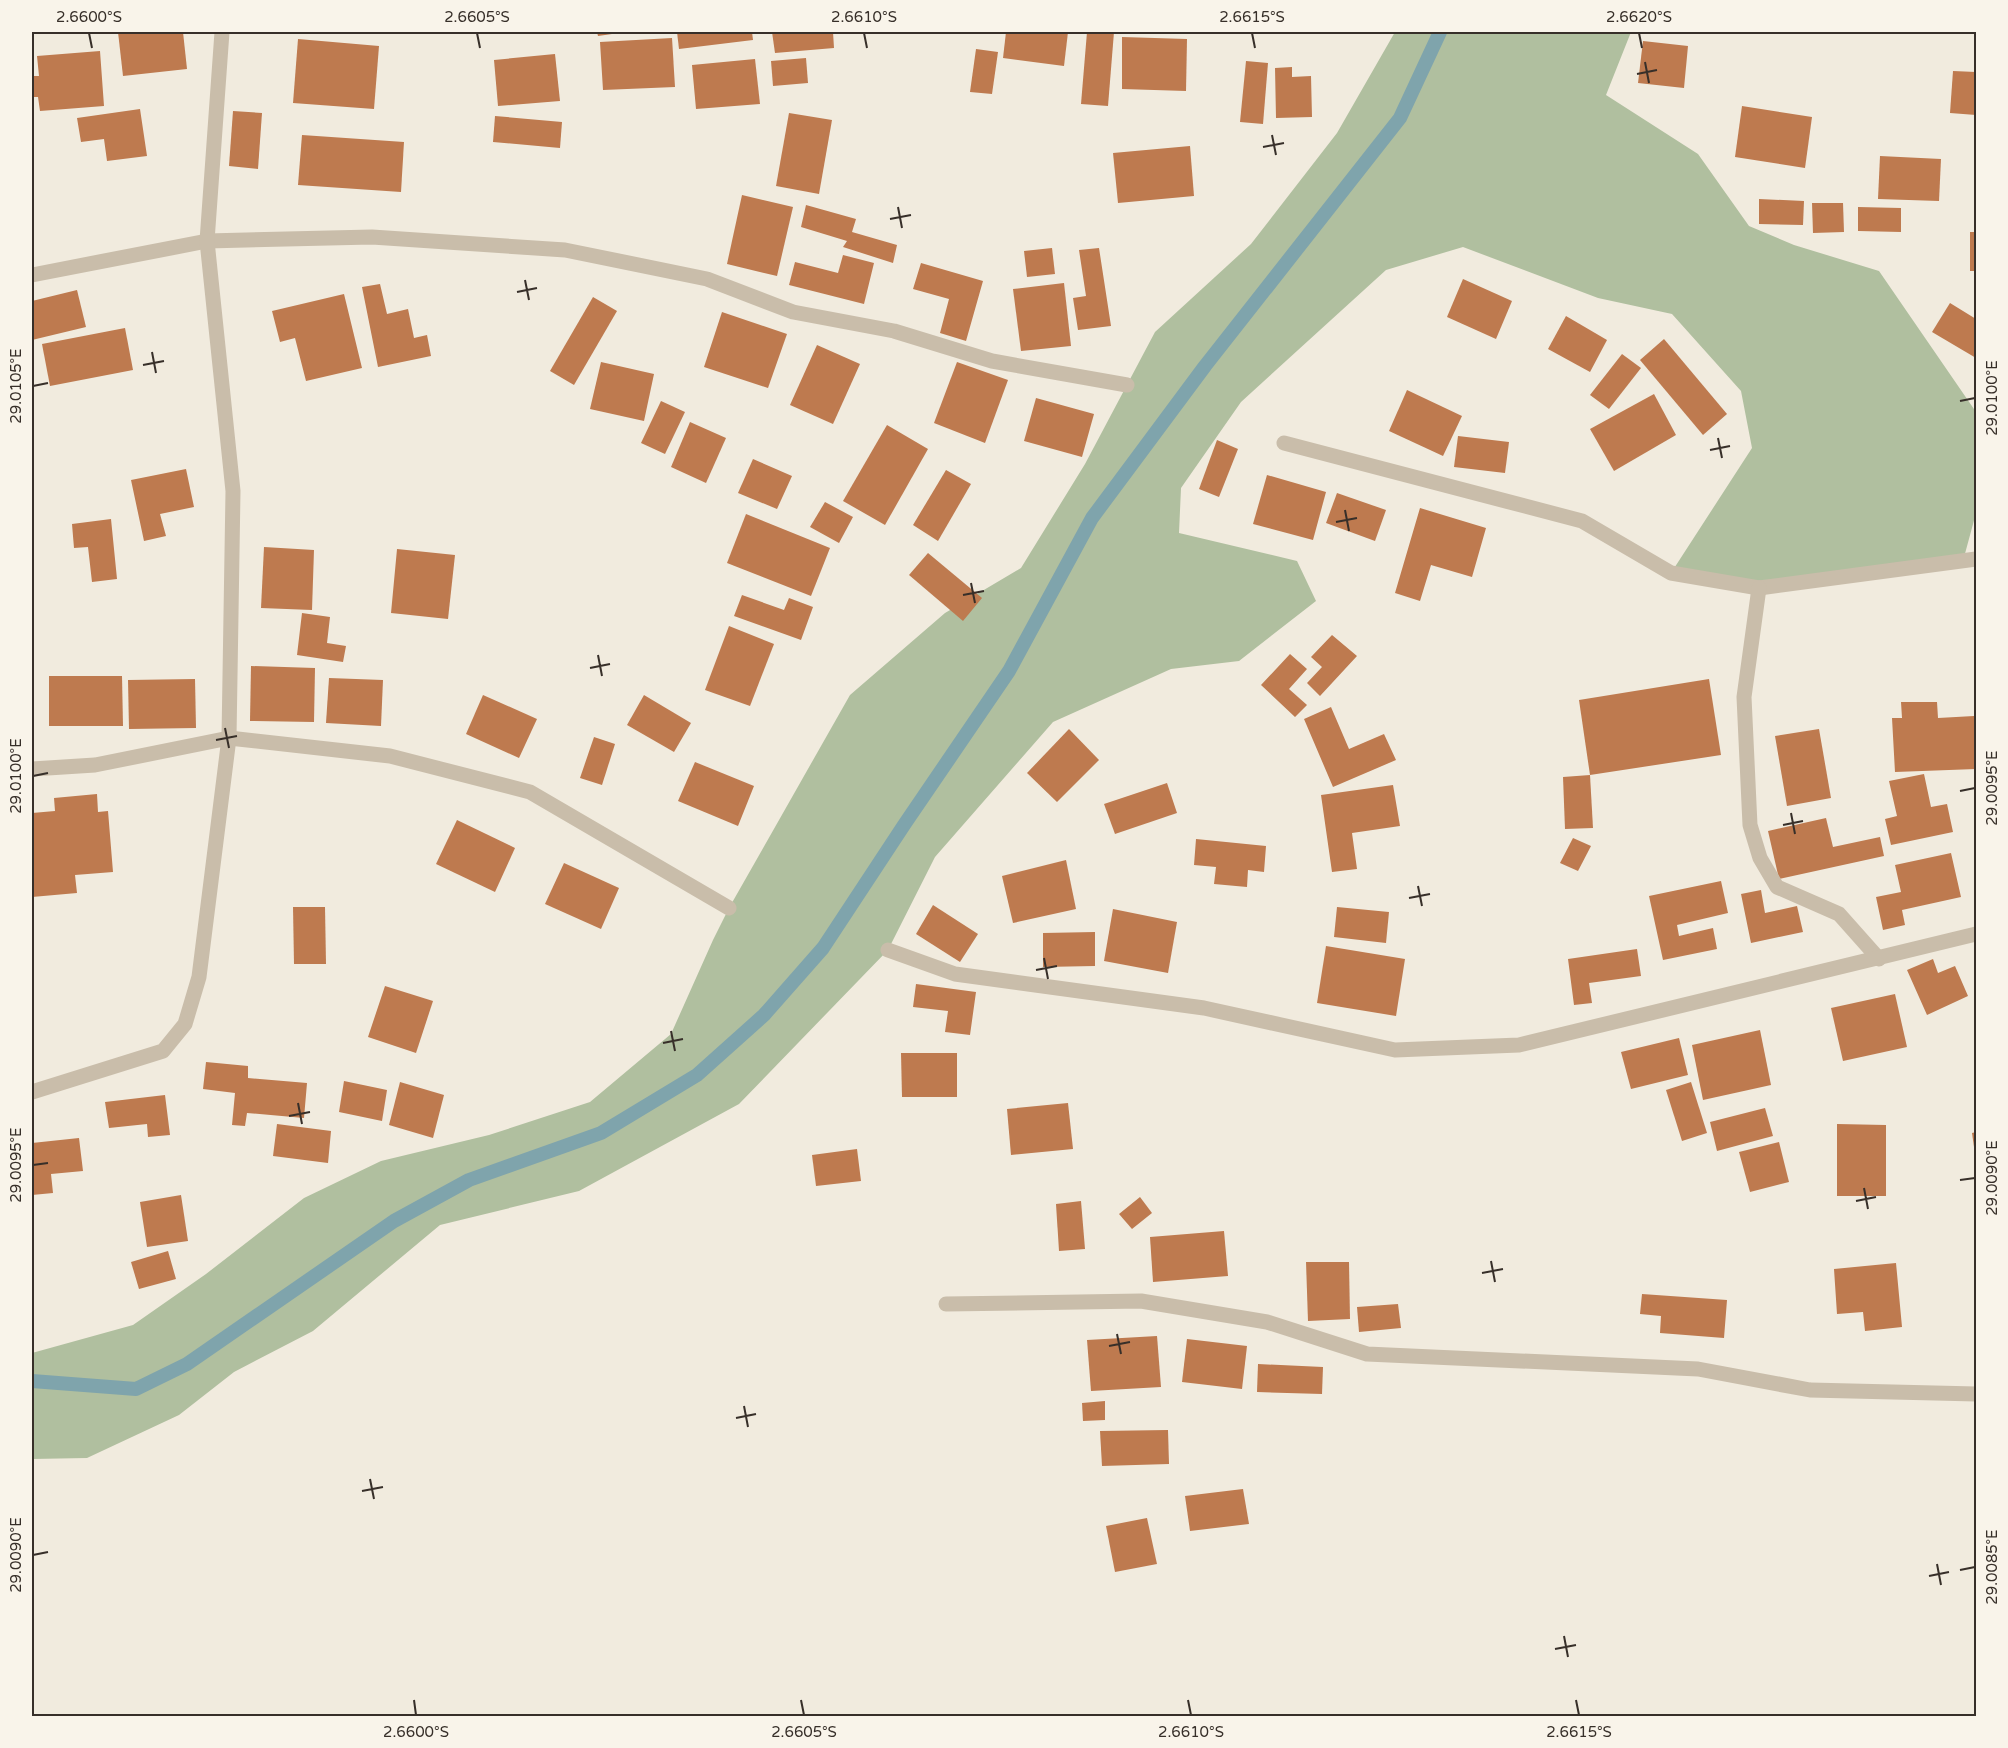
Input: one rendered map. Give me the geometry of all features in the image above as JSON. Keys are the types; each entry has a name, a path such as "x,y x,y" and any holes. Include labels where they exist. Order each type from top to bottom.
{"street":[{"path":"32,1092 163,1051 185,1024 199,977 229,738 233,491 207,242 222,32"},
{"path":"32,275 207,242 372,237 565,250 707,279 793,312 894,331 992,361 1127,385"},
{"path":"1284,443 1582,521 1671,573 1759,588 1977,559"},
{"path":"1759,588 1744,696 1750,825 1760,858 1777,887 1839,914 1879,958"},
{"path":"32,769 95,765 229,738 390,756 530,792 729,908"},
{"path":"888,950 955,974 1204,1008 1395,1050 1519,1045 1977,934"},
{"path":"946,1304 1141,1301 1267,1322 1367,1354 1698,1369 1810,1390 1977,1394"}],"green space":[{"path":"1395,32 1631,32 1606,95 1698,154 1749,226 1794,245 1879,271 1976,412 1976,513 1963,561 1759,588 1671,573 1752,448 1741,391 1672,314 1598,298 1463,247 1386,270 1241,402 1181,488 1179,533 1297,561 1316,601 1239,661 1171,669 1053,722 935,857 888,950 739,1104 579,1191 440,1225 313,1331 234,1372 179,1415 87,1458 32,1459 32,1353 133,1325 206,1274 304,1198 381,1161 489,1135 590,1102 671,1034 729,908 850,695 945,613 1021,568 1085,464 1155,332 1251,244 1337,133"}],"building":[{"path":"118,32 183,32 187,69 123,76"},
{"path":"597,32 619,32 619,33 598,36"},
{"path":"677,32 752,32 753,40 679,49"},
{"path":"772,32 833,32 834,48 775,53"},
{"path":"1006,32 1068,32 1064,66 1003,58"},
{"path":"1087,32 1114,32 1108,106 1081,104"},
{"path":"1122,37 1187,39 1186,91 1122,89"},
{"path":"672,38 675,87 603,90 600,42"},
{"path":"298,39 379,46 374,109 293,103"},
{"path":"1643,41 1688,46 1684,88 1638,83"},
{"path":"976,49 998,52 992,94 970,92"},
{"path":"100,51 104,106 40,111 38,97 32,97 32,76 39,76 37,56"},
{"path":"555,54 560,101 498,106 494,60"},
{"path":"806,58 808,83 773,86 771,61"},
{"path":"755,59 760,104 696,109 692,65"},
{"path":"1246,61 1268,63 1263,124 1240,122"},
{"path":"1292,67 1292,77 1311,76 1312,117 1276,118 1275,68"},
{"path":"1953,71 1976,72 1976,115 1950,113"},
{"path":"1742,106 1812,117 1805,168 1735,157"},
{"path":"140,109 147,156 107,161 104,139 81,142 77,118"},
{"path":"233,111 262,113 258,169 229,166"},
{"path":"789,113 832,120 819,194 776,186"},
{"path":"495,116 562,122 560,148 493,142"},
{"path":"302,135 404,142 401,192 298,185"},
{"path":"1190,146 1194,196 1118,203 1113,153"},
{"path":"1880,156 1941,159 1939,201 1878,199"},
{"path":"742,195 793,207 777,276 727,264"},
{"path":"1759,199 1804,201 1803,225 1759,224"},
{"path":"1812,203 1843,203 1844,232 1813,233"},
{"path":"806,205 856,219 852,232 897,245 893,263 843,247 847,241 801,227"},
{"path":"1858,207 1901,208 1901,232 1858,231"},
{"path":"1970,232 1976,232 1976,271 1970,271"},
{"path":"1052,248 1055,274 1027,277 1024,251"},
{"path":"1099,248 1111,326 1078,330 1073,298 1086,296 1079,250"},
{"path":"843,255 874,263 864,304 789,285 795,262 838,273"},
{"path":"921,263 983,281 966,341 940,333 949,299 913,289"},
{"path":"1463,279 1512,301 1496,339 1447,317"},
{"path":"1064,283 1071,346 1021,351 1013,289"},
{"path":"380,284 387,314 408,309 414,338 427,335 431,356 378,367 362,287"},
{"path":"77,290 86,327 32,340 32,301"},
{"path":"344,294 362,368 306,381 295,338 280,342 272,311"},
{"path":"593,297 617,311 574,385 550,371"},
{"path":"1950,303 1976,319 1976,358 1932,332"},
{"path":"722,312 787,334 768,388 704,367"},
{"path":"1566,316 1607,340 1590,372 1548,349"},
{"path":"125,328 133,370 50,386 42,344"},
{"path":"1664,339 1727,414 1703,435 1640,360"},
{"path":"817,345 860,364 833,424 790,405"},
{"path":"1622,354 1641,368 1609,409 1590,395"},
{"path":"601,362 654,374 644,421 590,409"},
{"path":"957,362 1008,380 985,443 934,423"},
{"path":"1407,390 1462,416 1443,456 1389,431"},
{"path":"1654,394 1676,435 1614,471 1590,429"},
{"path":"1036,398 1094,414 1082,457 1024,441"},
{"path":"661,401 685,412 665,454 641,443"},
{"path":"690,422 726,438 706,483 671,467"},
{"path":"887,425 928,449 885,525 843,501"},
{"path":"1458,436 1509,442 1505,473 1454,467"},
{"path":"1217,440 1238,449 1219,497 1199,489"},
{"path":"753,459 792,476 777,509 738,493"},
{"path":"186,469 194,507 160,514 166,536 144,541 131,480"},
{"path":"946,470 971,484 938,541 913,525"},
{"path":"1267,475 1326,492 1313,540 1253,524"},
{"path":"1337,493 1386,510 1375,541 1326,523"},
{"path":"825,502 853,517 839,543 810,527"},
{"path":"1420,508 1486,528 1472,577 1431,565 1420,601 1395,593"},
{"path":"746,514 830,548 811,596 727,563"},
{"path":"111,519 117,579 92,582 88,547 74,548 72,524"},
{"path":"264,547 314,550 312,610 261,608"},
{"path":"397,549 455,555 448,619 391,613"},
{"path":"928,553 982,598 963,621 909,575"},
{"path":"742,595 784,610 789,598 813,607 801,640 734,616"},
{"path":"302,613 330,617 327,643 346,646 343,662 297,655"},
{"path":"729,626 774,644 750,706 705,690"},
{"path":"1332,635 1357,656 1320,696 1307,683 1322,667 1311,657"},
{"path":"1290,654 1307,669 1289,689 1307,705 1295,717 1261,685"},
{"path":"251,666 315,668 314,722 250,721"},
{"path":"49,676 122,676 123,726 49,726"},
{"path":"329,678 383,680 381,726 326,723"},
{"path":"195,679 196,728 129,729 128,680"},
{"path":"1709,679 1721,755 1590,775 1579,700"},
{"path":"483,695 537,719 519,758 466,734"},
{"path":"644,695 691,723 674,752 627,725"},
{"path":"1901,702 1937,702 1938,718 1974,716 1976,769 1895,772 1892,718 1902,718"},
{"path":"1331,707 1349,749 1384,734 1396,760 1333,787 1304,719"},
{"path":"1069,729 1099,760 1057,802 1027,773"},
{"path":"1819,729 1831,798 1787,806 1775,736"},
{"path":"594,737 615,744 602,785 580,778"},
{"path":"695,762 754,786 738,826 678,801"},
{"path":"1924,774 1931,807 1947,804 1953,832 1891,845 1885,819 1897,816 1889,781"},
{"path":"1590,775 1593,828 1565,829 1563,777"},
{"path":"1167,783 1177,813 1115,834 1104,804"},
{"path":"1393,785 1400,826 1352,833 1357,869 1332,872 1321,795"},
{"path":"97,794 98,812 108,811 113,872 75,875 77,893 32,897 32,813 55,811 54,798"},
{"path":"1826,818 1833,847 1880,837 1884,856 1779,879 1768,831"},
{"path":"457,820 515,848 495,892 436,864"},
{"path":"1573,838 1591,846 1578,871 1560,863"},
{"path":"1196,839 1266,846 1264,872 1248,870 1247,887 1214,884 1216,867 1194,865"},
{"path":"1951,853 1961,897 1902,910 1905,925 1883,930 1876,897 1901,892 1895,865"},
{"path":"1066,860 1076,909 1013,923 1002,876"},
{"path":"564,863 619,888 601,929 545,904"},
{"path":"1721,881 1728,913 1677,925 1679,936 1713,928 1717,949 1663,960 1649,896"},
{"path":"1761,890 1765,913 1797,906 1803,932 1751,943 1741,894"},
{"path":"933,905 978,934 960,962 916,934"},
{"path":"293,907 325,907 326,964 294,964"},
{"path":"1337,907 1389,912 1386,943 1334,937"},
{"path":"1113,909 1177,922 1168,973 1104,961"},
{"path":"1095,932 1095,966 1043,967 1043,933"},
{"path":"1326,946 1405,959 1396,1016 1317,1003"},
{"path":"1637,949 1641,976 1589,983 1592,1003 1574,1005 1568,959"},
{"path":"1933,959 1938,973 1955,966 1968,996 1927,1015 1907,970"},
{"path":"916,984 976,992 970,1035 945,1032 948,1011 913,1007"},
{"path":"385,986 433,1001 416,1053 368,1037"},
{"path":"1895,994 1907,1047 1843,1061 1831,1008"},
{"path":"1760,1030 1771,1085 1703,1100 1692,1045"},
{"path":"1679,1038 1688,1075 1631,1089 1621,1052"},
{"path":"901,1053 957,1053 957,1097 902,1097"},
{"path":"206,1062 248,1066 248,1078 307,1083 304,1118 247,1113 245,1126 232,1125 235,1093 203,1089"},
{"path":"344,1081 387,1090 382,1121 339,1112"},
{"path":"400,1082 444,1095 433,1138 389,1125"},
{"path":"1691,1082 1707,1133 1682,1141 1666,1090"},
{"path":"165,1095 170,1135 148,1137 147,1124 109,1128 105,1102"},
{"path":"1068,1103 1073,1149 1011,1155 1007,1109"},
{"path":"1765,1108 1773,1136 1717,1151 1710,1122"},
{"path":"277,1124 331,1131 328,1163 273,1156"},
{"path":"1837,1124 1886,1125 1886,1196 1837,1196"},
{"path":"1976,1132 1976,1154 1975,1154 1972,1133"},
{"path":"79,1138 83,1171 51,1174 53,1193 32,1195 32,1143"},
{"path":"1779,1142 1789,1182 1750,1192 1739,1152"},
{"path":"857,1149 861,1181 816,1186 812,1155"},
{"path":"181,1195 188,1241 147,1247 140,1202"},
{"path":"1140,1197 1152,1213 1132,1229 1119,1214"},
{"path":"1081,1201 1085,1249 1059,1251 1056,1204"},
{"path":"1224,1231 1228,1276 1153,1282 1150,1237"},
{"path":"168,1251 176,1279 139,1289 131,1262"},
{"path":"1306,1262 1349,1262 1350,1319 1308,1321"},
{"path":"1896,1263 1902,1327 1865,1331 1863,1312 1837,1314 1834,1269"},
{"path":"1642,1294 1727,1300 1724,1338 1660,1333 1661,1316 1640,1314"},
{"path":"1398,1304 1401,1328 1359,1332 1357,1307"},
{"path":"1157,1336 1161,1387 1091,1391 1087,1340"},
{"path":"1187,1339 1247,1346 1242,1389 1182,1382"},
{"path":"1258,1364 1323,1367 1322,1394 1257,1392"},
{"path":"1105,1401 1105,1420 1083,1421 1082,1403"},
{"path":"1168,1430 1169,1464 1102,1466 1100,1431"},
{"path":"1243,1489 1249,1524 1190,1531 1185,1496"},
{"path":"1147,1518 1157,1564 1115,1572 1106,1526"}],"waterway":[{"path":"32,1381 136,1389 187,1364 394,1221 469,1180 601,1133 697,1075 764,1015 823,948 1009,671 1092,518 1205,366 1400,118 1440,32"}]}
